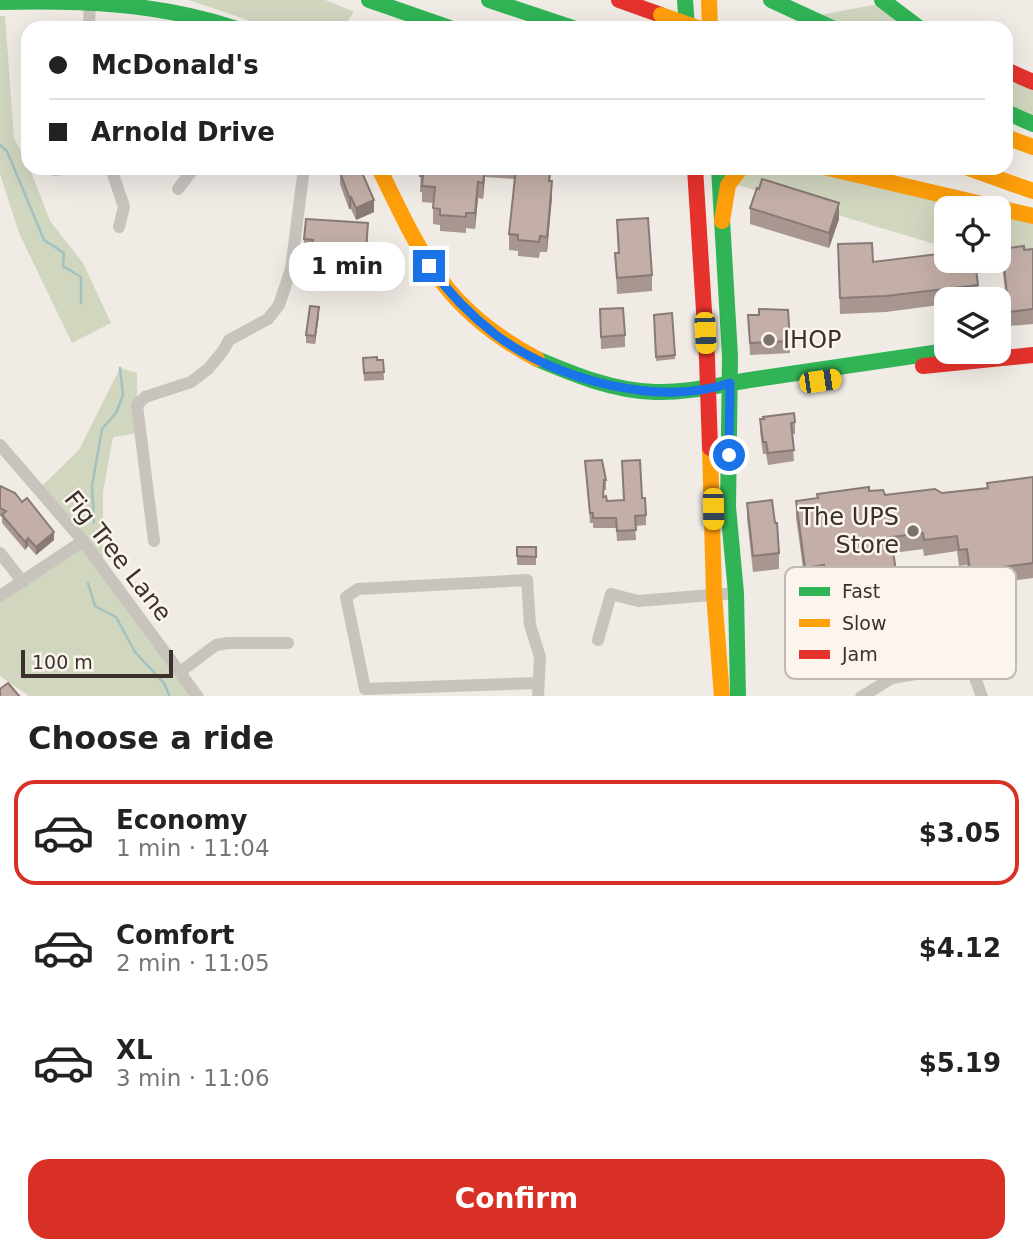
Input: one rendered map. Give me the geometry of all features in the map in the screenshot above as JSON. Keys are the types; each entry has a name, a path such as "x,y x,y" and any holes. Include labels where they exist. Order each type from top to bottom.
{"main road":[{"path":"369,0 430,21"},
{"path":"489,0 552,21"},
{"path":"619,0 678,21"},
{"path":"685,0 686,21"},
{"path":"709,0 710,21"},
{"path":"771,0 817,21"},
{"path":"882,0 910,21"},
{"path":"0,2 132,2 168,6 217,21"},
{"path":"1013,73 1033,82"},
{"path":"1013,115 1033,124"},
{"path":"1013,140 1033,147"},
{"path":"382,175 403,222 429,266 461,305 497,336 540,360 584,378 639,390 682,392 1033,355"},
{"path":"695,175 708,390 714,594 722,696"},
{"path":"719,175 730,356 728,507 736,593 738,696"},
{"path":"722,221 728,182 734,175"},
{"path":"858,175 1033,216"},
{"path":"988,175 1033,191"},
{"path":"1011,346 1033,347"},
{"path":"729,388 934,353"}],"street":[{"path":"89,21 90,1"},
{"path":"113,175 124,207 120,227"},
{"path":"178,189 189,175"},
{"path":"154,541 137,404 145,397 191,382 208,369 229,340 268,319 279,305 291,269 303,175"},
{"name":"Fig Tree Lane","path":"0,444 83,541 198,696"},
{"path":"0,596 83,541"},
{"path":"0,552 23,582"},
{"path":"538,683 365,689 346,597 358,589 527,580 530,625 540,657 538,696"},
{"path":"598,640 611,594 638,601 736,593"},
{"path":"180,672 216,645 288,643"},
{"path":"861,696 890,679"},
{"path":"976,679 982,696"}],"green space":[{"path":"189,0 325,0 354,12 348,21 245,19"},
{"path":"884,3 909,21 817,21 809,17"},
{"path":"0,16 5,16 14,138 21,151 21,175 32,175 50,221 83,263 111,323 72,343 19,233 0,174"},
{"path":"1013,73 1033,82 1033,124 1013,115"},
{"path":"734,175 858,175 948,196 934,196 934,244 728,182"},
{"path":"1011,211 1033,216 1033,258 1011,255"},
{"path":"120,368 137,373 140,433 113,437 103,492 103,568 198,696 29,696 0,676 0,596 82,541 39,489 79,450"}],"building":[{"path":"341,175 363,175 374,200 356,208"},
{"path":"484,175 483,183 478,182 475,213 466,213 466,217 440,215 440,209 433,208 435,187 422,186 423,176 420,176"},
{"path":"515,175 549,175 549,181 552,181 547,237 540,236 539,242 518,240 518,235 509,234"},
{"path":"762,179 839,203 829,233 750,208"},
{"path":"648,218 652,275 617,278 617,220"},
{"path":"306,219 368,223 366,250 396,253 396,262 388,262 387,276 320,271 321,257 311,256 313,240 304,239"},
{"path":"872,243 873,262 934,255 934,273 976,273 978,285 934,287 934,290 886,296 840,298 838,244"},
{"path":"1024,246 1024,250 1033,249 1033,309 1011,312 1011,287 1006,287 1005,273 1011,273 1011,248"},
{"path":"310,306 319,307 315,336 306,335"},
{"path":"623,308 625,335 601,337 600,309"},
{"name":"IHOP","path":"759,309 788,310 790,341 750,343 748,315 759,315"},
{"path":"672,313 675,355 656,357 654,315"},
{"path":"377,357 377,360 383,360 384,372 364,373 363,358"},
{"path":"794,413 795,422 791,423 794,450 768,453 766,442 763,442 760,419"},
{"path":"602,460 606,480 603,497 606,496 607,501 624,500 622,461 640,460 642,498 645,498 646,515 635,516 636,530 617,531 616,518 593,518 593,513 590,513 585,461"},
{"path":"1033,477 1033,563 969,567 967,549 959,550 957,536 924,540 923,533 891,537 895,567 805,567 796,501 818,498 817,494 869,487 869,491 883,490 885,495 935,489 942,493 988,488 987,483"},
{"path":"0,486 15,493 22,502 27,498 54,532 36,547 28,538 25,542 2,515 6,511 0,508"},
{"path":"772,500 779,553 753,556 747,503"},
{"path":"517,547 536,547 536,557 517,556"},
{"path":"8,683 19,696 0,696 0,689"}],"waterway":[{"path":"0,145 7,151 44,240 64,253 63,266 81,277 81,303"},
{"path":"94,522 92,486 102,429 116,413 123,395 120,368"},
{"path":"88,583 95,606 116,617 135,652 164,683 170,696"}],"traffic: fast":[{"path":"369,0 430,21"},
{"path":"489,0 552,21"},
{"path":"685,0 686,21"},
{"path":"771,0 817,21"},
{"path":"882,0 910,21"},
{"path":"0,2 118,5 176,13 209,21"},
{"path":"1013,115 1033,124"},
{"path":"719,175 730,356 728,507 736,593 738,696"},
{"path":"537,359 580,376 625,389 668,392 934,353"}],"traffic: slow":[{"path":"709,0 710,21"},
{"path":"661,15 678,21"},
{"path":"1013,140 1033,147"},
{"path":"382,175 424,255 458,300 480,321 537,359"},
{"path":"722,221 728,185 736,175"},
{"path":"858,175 1033,216"},
{"path":"988,175 1033,191"},
{"path":"710,448 714,594 722,696"}],"traffic: jam":[{"path":"619,0 661,15"},
{"path":"1013,73 1033,82"},
{"path":"695,175 710,448"},
{"path":"923,366 1033,355"}],"place":[{"name":"IHOP","path":"769,340"},
{"name":"The UPS Store","path":"913,531"}],"route":[{"path":"429,266 461,305 497,336 540,360 584,378 624,388 682,392 708,390 730,383 729,455"}]}
